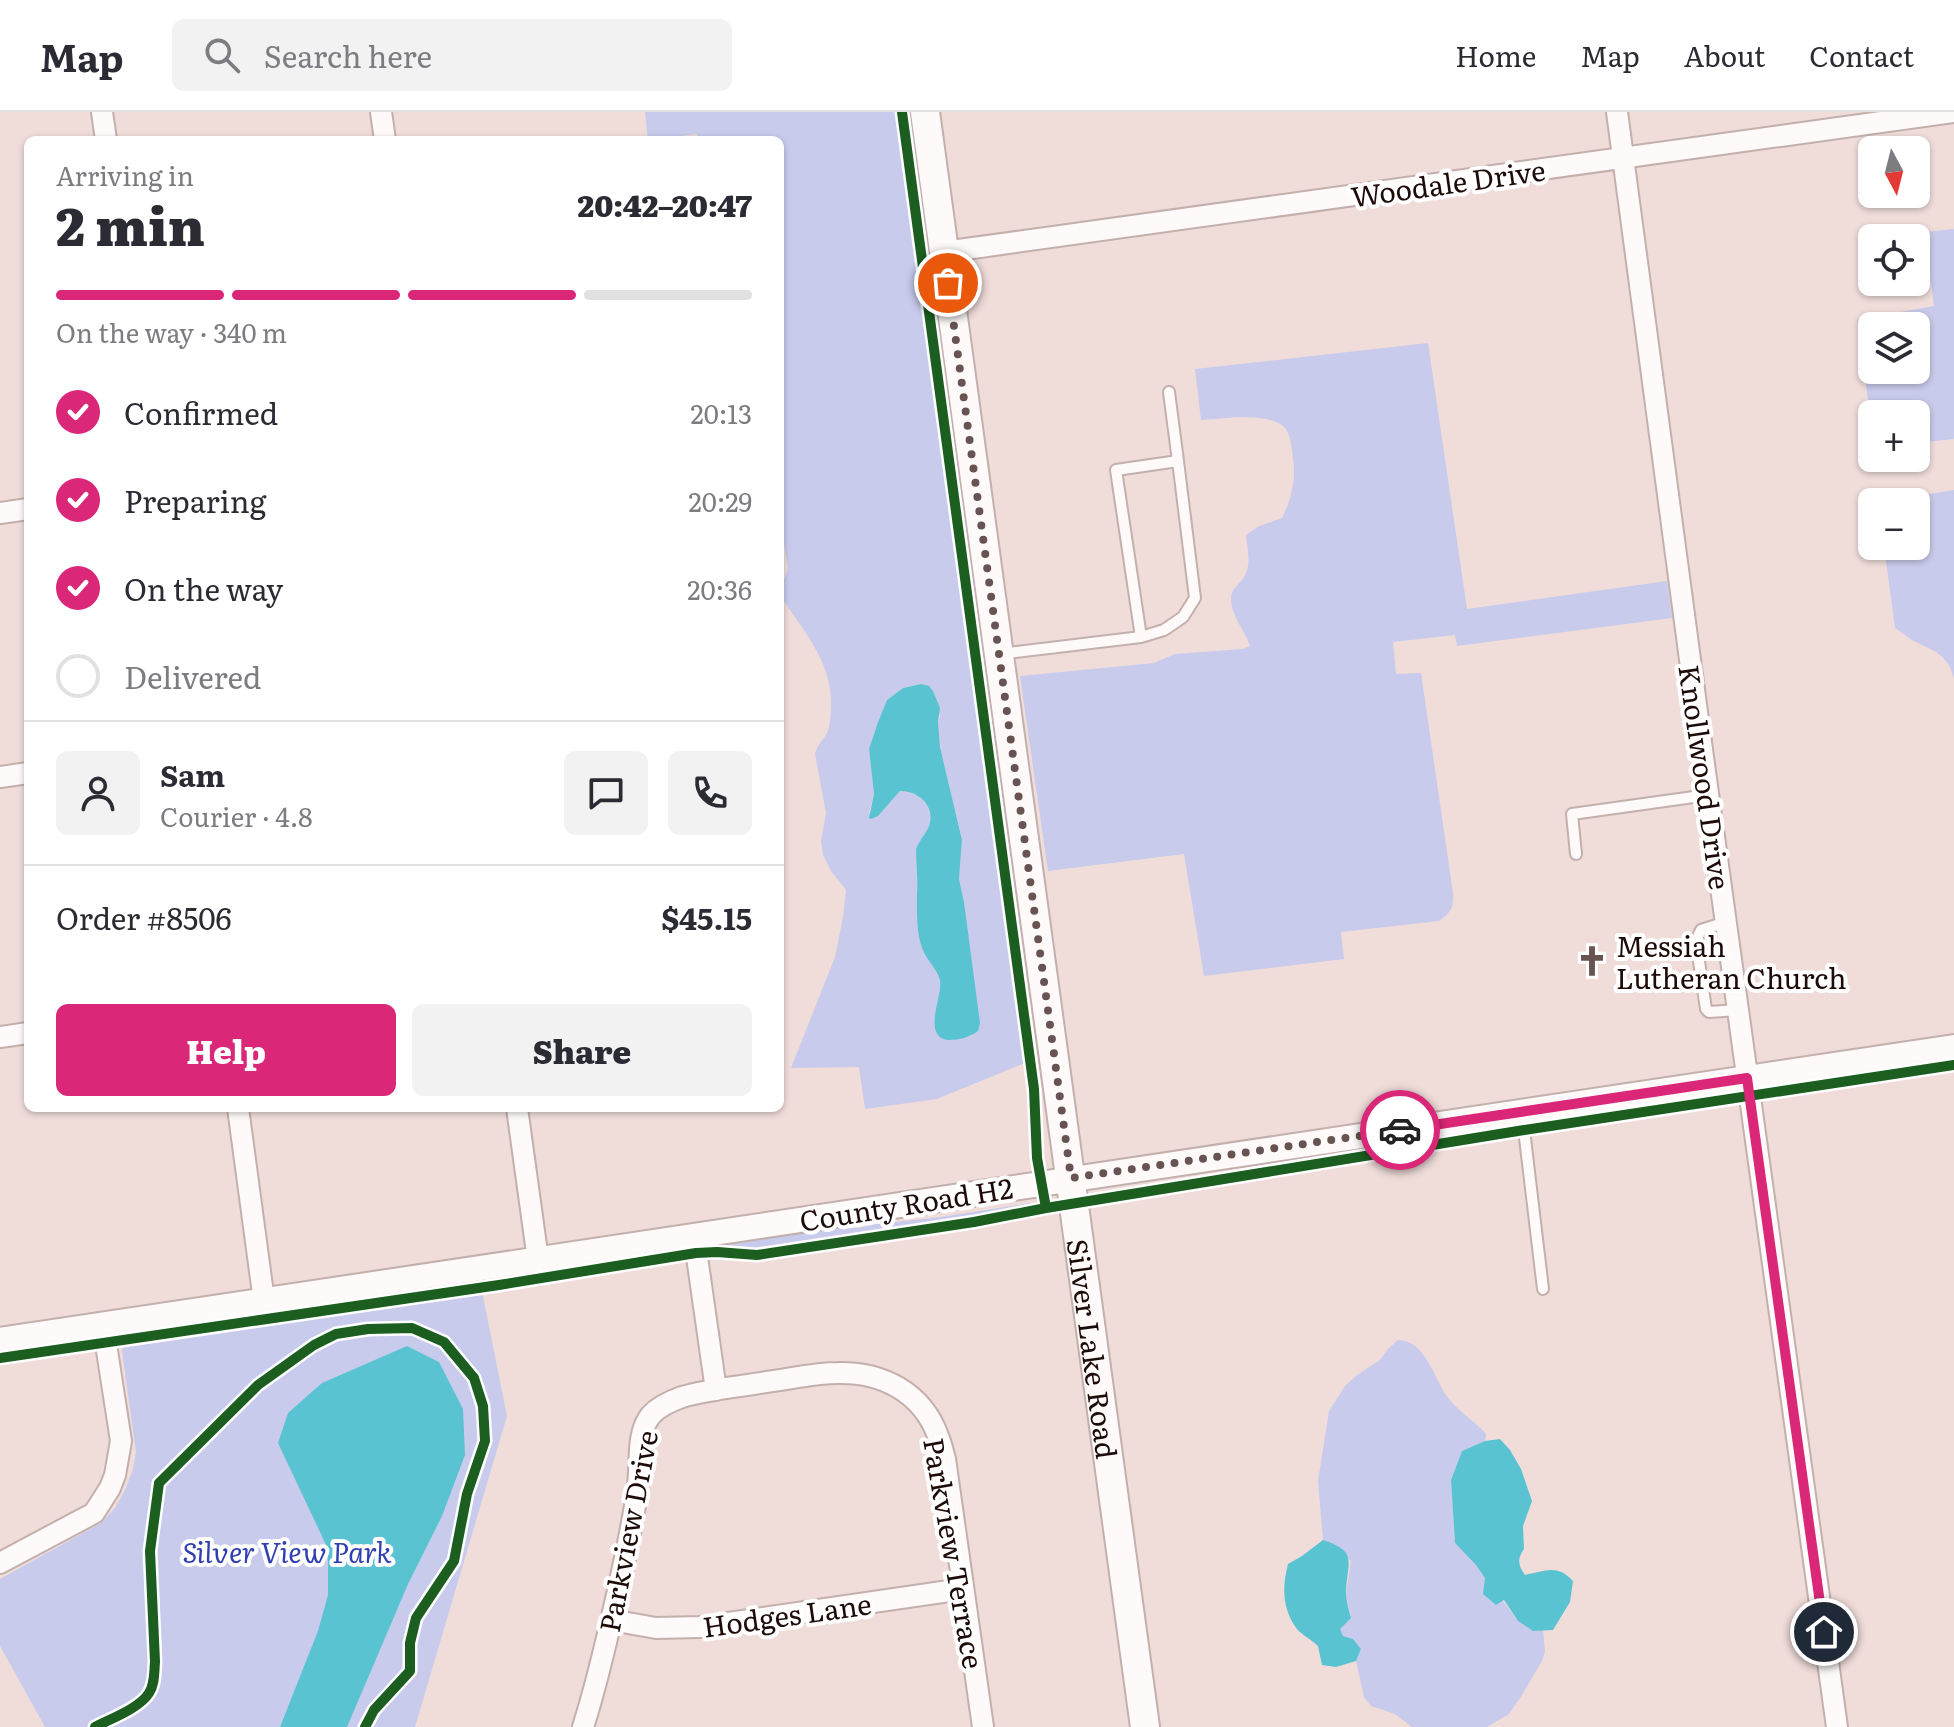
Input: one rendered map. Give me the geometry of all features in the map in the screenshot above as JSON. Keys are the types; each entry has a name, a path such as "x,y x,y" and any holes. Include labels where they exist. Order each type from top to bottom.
{"main road":[{"name":"Silver Lake Road","path":"925,112 1145,1727"}],"street":[{"path":"102,112 105,136"},
{"path":"381,112 384,136"},
{"name":"Knollwood Drive","path":"1617,112 1837,1727"},
{"name":"Woodale Drive","path":"944,252 1953,112"},
{"path":"0,513 24,510"},
{"path":"0,777 24,774"},
{"path":"0,1037 24,1034"},
{"name":"County Road H2","path":"0,1340 1954,1047"},
{"path":"239,1112 264,1301"},
{"path":"518,1112 538,1260"},
{"path":"694,1236 716,1390"},
{"path":"0,1563 94,1513 110,1488 121,1441 103,1325"},
{"name":"Parkview Terrace","path":"716,1390 830,1373 855,1373 874,1376 898,1386 917,1403 938,1435 945,1459 983,1727"},
{"name":"Parkview Drive","path":"583,1727 596,1688 634,1516 644,1427 658,1408 683,1397 716,1390"},
{"name":"Hodges Lane","path":"611,1620 656,1628 700,1627 963,1589"}],"lane":[{"path":"998,654 1141,637 1164,630 1183,617 1195,598 1169,392"},
{"path":"1141,637 1116,470 1178,461"},
{"path":"1576,854 1572,814 1708,795"},
{"path":"1726,922 1701,930 1696,941 1706,1009 1709,1012 1738,1010"},
{"path":"1521,1111 1543,1289"}],"green space":[{"path":"645,112 895,112 1025,1063 937,1099 865,1109 859,1067 791,1068 835,957 846,890 831,871 823,855 821,841 826,813 815,754 829,727 830,689 820,658 784,601 784,580 788,569 784,543 784,136 648,136","holes":["921,684 933,691 940,717 940,747 962,840 959,879 964,902 972,1036 949,1040 939,995 941,984 933,964 923,952 919,934 916,849 929,824 929,810 915,794 900,791 878,816 869,813 874,794 869,749 887,700 903,688"]},
{"path":"1954,229 1954,439 1930,442 1930,400 1868,400 1866,384 1930,384 1930,312 1901,312 1934,306 1930,276 1930,231"},
{"path":"1428,343 1467,609 1667,581 1672,618 1457,646 1455,635 1393,642 1396,674 1421,673 1453,893 1451,909 1439,921 1341,932 1344,959 1204,976 1184,854 1048,871 1020,676 1154,663 1175,654 1250,646 1233,611 1231,595 1247,568 1246,535 1259,526 1282,518 1288,503 1294,474 1291,443 1285,428 1268,419 1201,420 1195,369"},
{"path":"1954,490 1954,679 1944,658 1895,628 1886,560 1930,560 1930,494"},
{"path":"1040,1204 1041,1208 766,1251 721,1250 720,1246 766,1237 858,1228"},
{"name":"Silver View Park","path":"482,1291 507,1416 415,1727 45,1727 0,1646 0,1579 101,1523 115,1508 125,1490 136,1452 122,1351 124,1344"},
{"path":"1398,1340 1416,1347 1449,1399 1486,1434 1485,1441 1462,1451 1451,1480 1455,1543 1476,1565 1518,1621 1533,1631 1543,1630 1545,1651 1542,1661 1509,1714 1487,1727 1412,1727 1395,1714 1371,1706 1364,1697 1356,1661 1361,1649 1353,1639 1343,1636 1339,1629 1351,1618 1346,1594 1351,1561 1323,1540 1318,1481 1329,1411 1345,1386 1380,1360"}],"water":[{"path":"921,684 933,691 940,708 940,747 962,840 959,879 980,1023 975,1033 953,1040 941,1038 936,1032 940,981 924,952 918,928 916,849 930,824 929,810 915,794 900,791 878,816 869,818 874,794 869,749 878,722 887,700 903,688"},
{"path":"407,1346 439,1362 463,1409 465,1455 442,1516 408,1584 347,1727 280,1727 318,1631 328,1595 328,1549 278,1443 288,1413 322,1383"},
{"path":"1500,1439 1521,1469 1532,1501 1523,1526 1524,1549 1519,1559 1521,1568 1525,1575 1562,1572 1573,1581 1570,1602 1553,1630 1533,1631 1518,1621 1504,1600 1496,1605 1483,1594 1485,1578 1455,1543 1451,1480 1462,1451 1485,1441"},
{"path":"1323,1540 1342,1549 1348,1559 1346,1595 1351,1618 1340,1629 1343,1636 1353,1639 1361,1649 1356,1661 1336,1667 1322,1665 1318,1646 1297,1629 1288,1614 1285,1598 1288,1564"}],"cycle path":[{"path":"902,112 1034,1089 1037,1158 1046,1208 1524,1130 1954,1065"},
{"path":"0,1358 696,1253 757,1255 1046,1208"},
{"path":"95,1727 139,1704 152,1686 155,1662 150,1551 159,1483 258,1385 314,1345 336,1334 368,1329 412,1328 444,1342 474,1378 483,1406 485,1441 467,1494 454,1561 416,1618 410,1643 410,1671 374,1710 365,1727"}],"way so far":[{"path":"948,283 1071,1178 1400,1130"}],"place":[{"name":"Messiah Lutheran Church","path":"1592,961"}],"route":[{"path":"1400,1130 1747,1078 1824,1632"}]}
